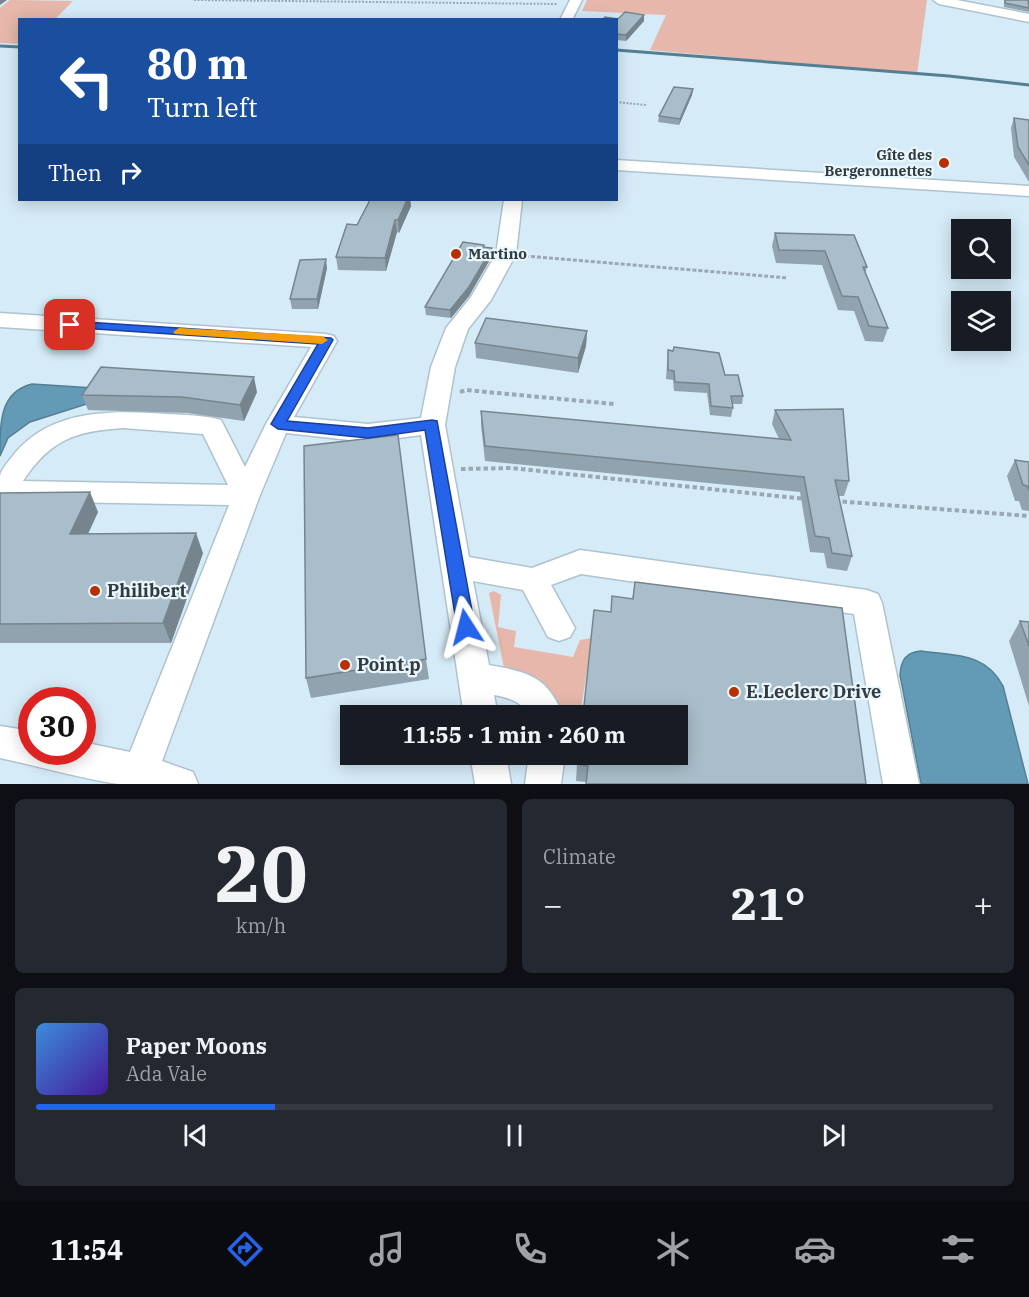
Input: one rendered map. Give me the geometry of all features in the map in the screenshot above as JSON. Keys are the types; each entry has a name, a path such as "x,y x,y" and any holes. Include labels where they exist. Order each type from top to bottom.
{"street":[{"path":"939,0 1029,18"},
{"path":"567,18 574,2"},
{"path":"618,165 1029,191"},
{"path":"479,705 440,473 434,412 442,367 457,328 480,300 506,254 513,201"},
{"path":"0,320 326,340 278,424 246,495 140,771"},
{"path":"278,424 368,433 434,412"},
{"path":"104,420 212,426 246,495 4,491 17,469 41,442 60,431 86,422 104,420"},
{"path":"456,566 533,580 580,562 867,603 901,784"},
{"path":"533,580 559,628"},
{"path":"475,677 522,687 534,694 542,705"},
{"path":"0,742 18,745"},
{"path":"96,762 140,771 180,784"},
{"path":"490,765 493,784"},
{"path":"543,784 546,765"}],"path":[{"path":"194,0 574,2"},
{"path":"618,102 646,105"},
{"path":"506,254 788,278"},
{"path":"434,412 466,390 614,404"},
{"path":"440,473 469,468 511,468 807,499"},
{"path":"831,501 1029,516"}],"shaded area":[{"path":"10,0 73,1 56,18 18,18 18,44 0,43 0,8"},
{"path":"587,0 927,0 917,74 650,50 666,15 582,11"},
{"path":"494,591 501,595 498,627 516,631 514,647 573,657 580,640 592,638 582,705 557,705 539,686 504,668 489,593"}],"water":[{"path":"32,384 93,388 87,404 30,422 8,438 0,456 0,431 8,401 21,388"},
{"path":"921,651 957,655 978,661 996,675 1003,686 1028,784 921,784 900,675 905,658"}],"building":[{"path":"1005,0 1028,0 1029,8 1005,3"},
{"path":"625,12 644,15 626,35 618,34 618,19"},
{"path":"674,87 693,89 680,119 659,116"},
{"path":"1014,118 1029,120 1029,165 1018,147"},
{"path":"369,201 407,201 398,220 395,220 385,258 336,257 347,224 357,225"},
{"path":"775,233 854,235 867,267 863,267 888,328 869,326 858,297 842,296 825,251 779,250"},
{"path":"463,242 492,248 469,287 450,310 425,307"},
{"path":"326,259 317,299 290,299 300,260"},
{"path":"486,318 587,331 578,358 475,343"},
{"path":"674,347 719,353 725,375 738,375 743,396 731,396 733,408 711,406 709,384 675,382 674,371 668,370 668,350 673,351"},
{"path":"101,367 254,377 240,405 182,397 82,395"},
{"path":"843,409 849,481 835,480 852,556 832,553 829,538 815,536 804,477 485,446 481,411 791,440 775,410"},
{"path":"398,435 426,659 306,678 304,446"},
{"path":"1015,460 1029,462 1029,490 1023,485"},
{"name":"Philibert","path":"90,492 70,534 196,533 163,623 0,624 0,493"},
{"path":"635,582 842,608 866,784 586,784 588,766 582,765 688,765 688,705 584,705 594,610 611,612 612,596 633,599"},
{"path":"1020,621 1029,622 1029,646"}],"waterway":[{"path":"0,46 18,47"},
{"path":"618,50 949,76 1029,85"}],"slow traffic":[{"path":"179,332 322,340"}],"place":[{"name":"Gîte des Bergeronnettes","path":"944,163"},
{"name":"Martino","path":"456,254"},
{"name":"Philibert","path":"95,591"},
{"name":"Point.p","path":"345,665"},
{"name":"E.Leclerc Drive","path":"734,692"}],"route":[{"path":"70,325 326,340 278,424 368,433 432,425 466,627"}]}
